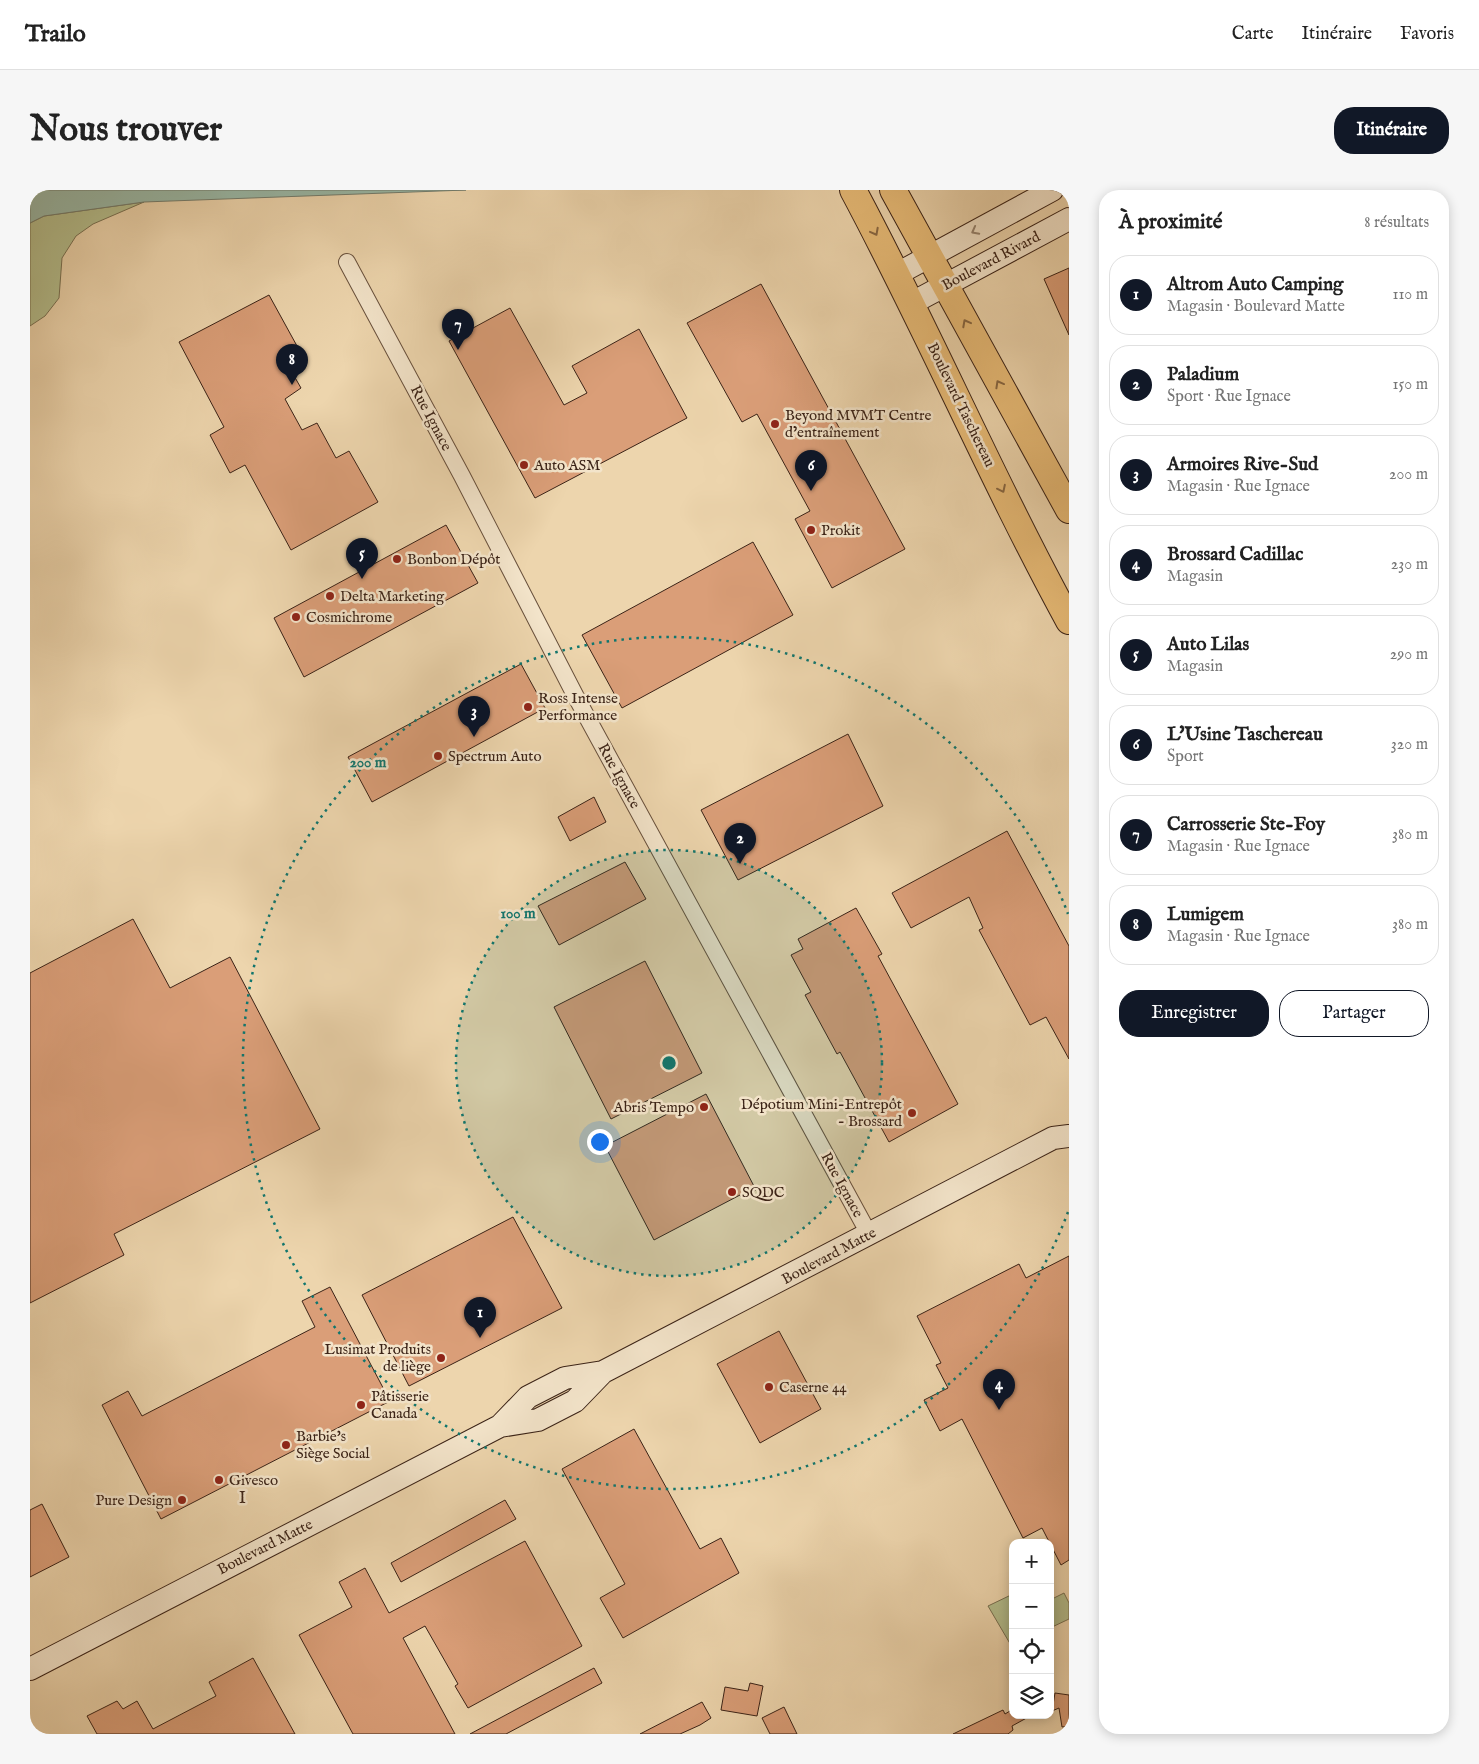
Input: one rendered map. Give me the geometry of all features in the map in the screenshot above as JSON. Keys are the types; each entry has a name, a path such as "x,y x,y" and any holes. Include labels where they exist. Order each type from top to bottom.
{"main road":[{"name":"Boulevard Taschereau","path":"853,190 912,303 997,480 1069,620"},
{"path":"893,190 1069,510"},
{"path":"897,274 1052,190"},
{"name":"Boulevard Rivard","path":"912,303 1069,219"},
{"name":"Boulevard Matte","path":"30,1669 500,1426 538,1420 575,1401 603,1372 1064,1132"}],"street":[{"name":"Rue Ignace","path":"347,262 471,493 576,697 869,1234"}],"green space":[{"path":"144,202 93,224 76,236 62,258 59,298 45,316 30,326 30,223 44,216"},
{"path":"1064,1593 1069,1603 1069,1619 1054,1626 1054,1598"},
{"path":"1009,1596 1009,1642 988,1606"}],"shaded area":[{"path":"30,190 466,190 144,202 44,216 30,223"}],"building":[{"path":"1069,268 1069,335 1044,279"},
{"path":"761,284 905,549 832,588 795,519 810,511 757,414 742,422 687,323"},
{"path":"269,295 297,346 282,355 301,388 285,399 302,430 317,423 336,458 349,451 378,502 291,550 245,465 230,473 210,435 224,427 179,342"},
{"path":"510,308 564,405 587,393 572,366 639,329 687,418 535,498 449,341"},
{"path":"446,525 478,583 304,677 274,618"},
{"path":"753,542 793,615 622,708 582,635"},
{"path":"521,664 545,708 372,802 348,757"},
{"path":"848,734 883,806 738,880 701,810"},
{"path":"594,797 606,822 570,841 558,817"},
{"path":"1007,831 1069,946 1069,1059 1046,1017 1030,1025 979,930 983,928 969,897 911,928 892,893"},
{"path":"625,862 646,899 559,945 538,906"},
{"path":"856,908 882,954 878,956 958,1104 889,1142 840,1052 837,1054 805,995 811,992 791,955 803,949 798,939"},
{"path":"133,919 170,988 230,957 320,1129 114,1234 124,1255 30,1303 30,973"},
{"path":"645,961 702,1073 611,1119 554,1007"},
{"path":"706,1094 756,1190 741,1197 740,1195 654,1240 605,1146"},
{"path":"513,1217 562,1308 409,1386 362,1295"},
{"path":"1069,1256 1069,1560 1061,1565 1054,1551 1054,1539 1048,1539 1042,1528 1023,1538 962,1419 940,1431 924,1400 948,1388 936,1365 941,1363 917,1316 1019,1264 1026,1278"},
{"path":"330,1287 390,1401 161,1519 102,1405 128,1391 142,1416 315,1327 302,1301"},
{"name":"Caserne 44","path":"779,1331 821,1409 760,1443 717,1364"},
{"path":"634,1429 700,1549 721,1538 739,1573 623,1638 600,1598 625,1584 562,1469"},
{"path":"505,1500 516,1519 401,1582 391,1563"},
{"path":"42,1504 69,1557 30,1577 30,1510"},
{"path":"525,1541 582,1646 468,1708 455,1686 458,1684 425,1626 403,1638 455,1734 353,1734 299,1635 352,1607 339,1582 365,1568 389,1613"},
{"path":"253,1658 295,1734 97,1734 87,1716 117,1701 123,1709 137,1701 153,1729 216,1696 209,1682"},
{"path":"594,1668 602,1683 506,1734 470,1734"},
{"path":"750,1683 763,1686 757,1716 721,1710 725,1687 748,1691"},
{"path":"1055,1693 1069,1695 1069,1726 1062,1727 1059,1708 1054,1710"},
{"path":"702,1702 711,1718 700,1725 680,1734 640,1734"},
{"path":"784,1707 797,1734 770,1734 762,1718"},
{"path":"1003,1710 1005,1714 1009,1712 1009,1719 1025,1719 1012,1726 1013,1730 1008,1734 953,1734"}],"place":[{"name":"Carrosserie Ste-Foy","path":"458,350"},
{"name":"Lumigem","path":"292,385"},
{"name":"Beyond MVMT Centre d’entraînement","path":"775,424"},
{"name":"Auto ASM","path":"524,465"},
{"name":"L'Usine Taschereau","path":"811,491"},
{"name":"Prokit","path":"811,530"},
{"name":"Bonbon Dépôt","path":"397,559"},
{"name":"Auto Lilas","path":"362,579"},
{"name":"Delta Marketing","path":"330,596"},
{"name":"Cosmichrome","path":"296,617"},
{"name":"Ross Intense Performance","path":"528,707"},
{"name":"Armoires Rive-Sud","path":"474,737"},
{"name":"Spectrum Auto","path":"438,756"},
{"name":"Paladium","path":"740,864"},
{"name":"Abris Tempo","path":"704,1107"},
{"name":"Dépotium Mini-Entrepôt - Brossard","path":"912,1113"},
{"name":"SQDC","path":"732,1192"},
{"name":"Altrom Auto Camping","path":"480,1338"},
{"name":"Lusimat Produits de liège","path":"441,1358"},
{"name":"Caserne 44","path":"769,1387"},
{"name":"Pâtisserie Canada","path":"361,1405"},
{"name":"Brossard Cadillac","path":"999,1410"},
{"name":"Barbie's Siège Social","path":"286,1445"},
{"name":"Givesco","path":"219,1480"},
{"name":"Pure Design","path":"182,1500"}],"district":[{"name":"I","path":"243,1499"}]}
